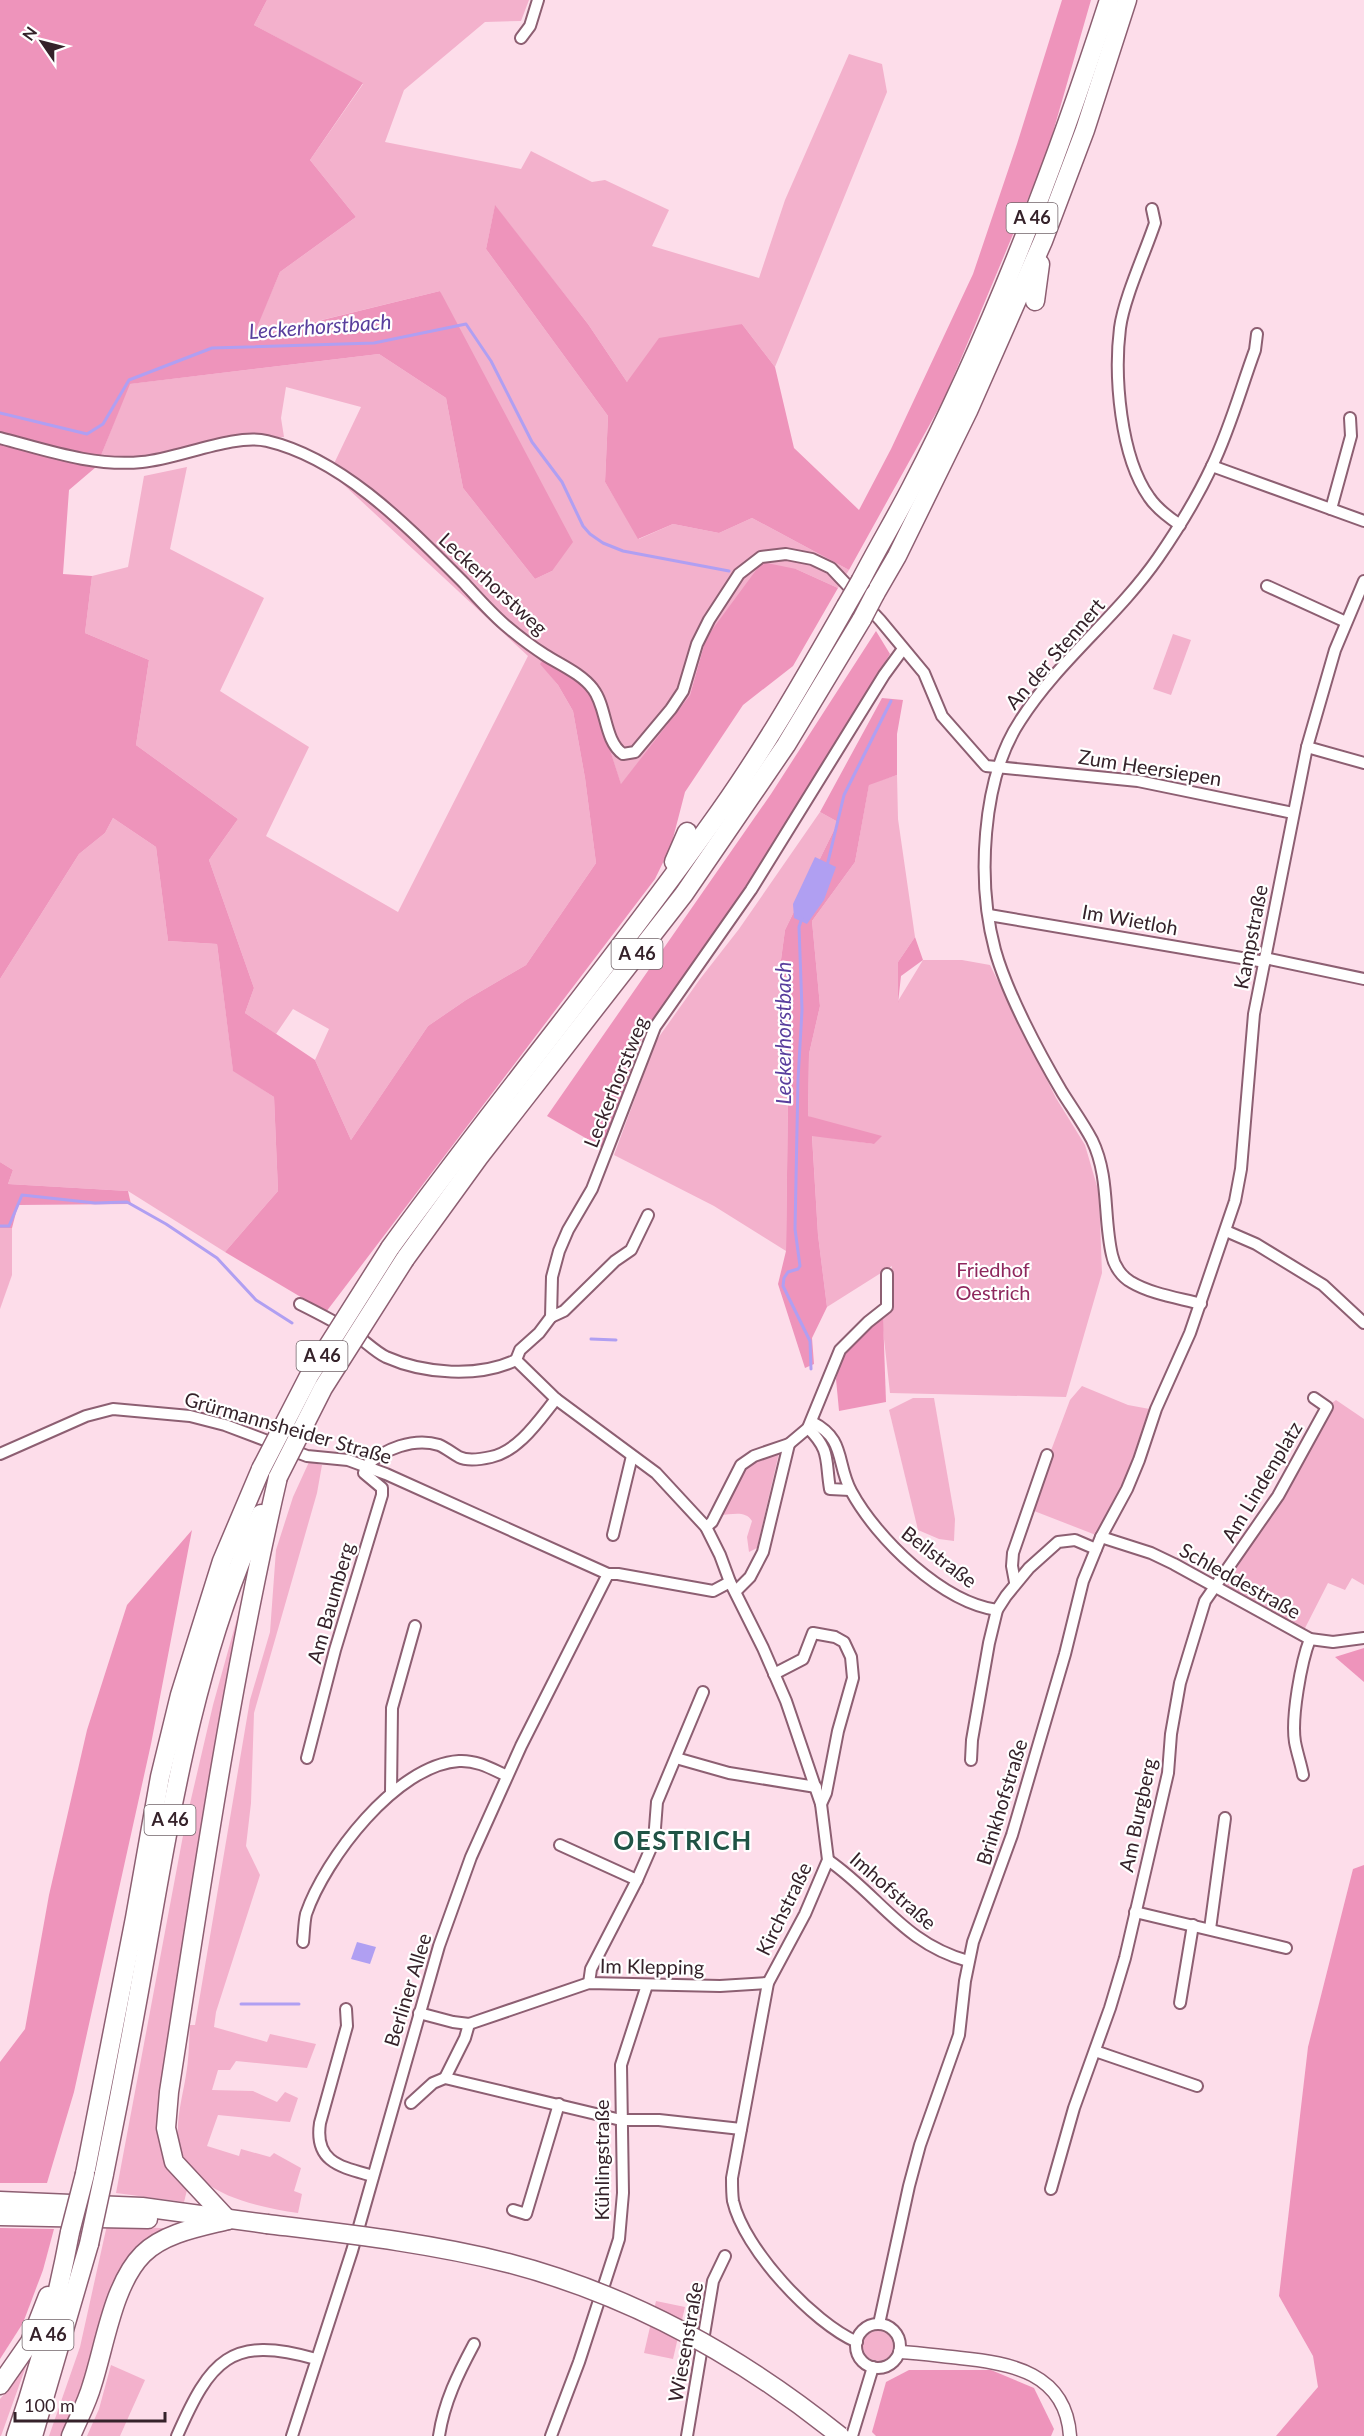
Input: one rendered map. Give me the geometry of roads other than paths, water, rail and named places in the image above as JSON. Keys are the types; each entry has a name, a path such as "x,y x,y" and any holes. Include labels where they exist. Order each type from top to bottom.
{"highway":[{"name":"A 46","path":"33,2436 89,2244 130,2047 177,1788 198,1696 216,1631 270,1473 309,1376 390,1248 443,1174 640,921 711,824 768,740 824,645 911,489 978,349 1025,238 1109,0"},
{"name":"A 46","path":"16,2436 38,2370 58,2295 70,2232 85,2174 133,1930 160,1777 180,1695 222,1561 270,1473 405,1259 479,1157 684,894 786,745 862,619 897,556 968,411 1043,242 1085,130 1127,0"},
{"path":"1035,301 1043,242"},
{"path":"897,556 928,517"},
{"path":"790,682 824,645"},
{"path":"640,921 673,863 687,832"},
{"path":"228,2220 174,2162 166,2128 169,2092 225,1733 262,1546 270,1473"},
{"path":"0,2200 142,2207 371,2237 467,2254 548,2275 597,2292 677,2328 737,2361 840,2436"},
{"path":"0,2216 228,2220"},
{"path":"71,2436 91,2389 118,2297 132,2267 144,2253 157,2244 187,2231 228,2220"},
{"path":"0,2385 30,2342 70,2232"}],"street":[{"path":"521,38 530,26 538,0"},
{"path":"1152,209 1155,223 1120,326 1120,395 1126,441 1134,469 1149,497 1164,514 1180,525"},
{"name":"An der Stennert","path":"1201,1304 1130,1282 1119,1272 1112,1257 1101,1163 1085,1128 1043,1057 1004,976 996,952 985,888 985,843 999,767 1010,737 1045,687 1118,609 1158,558 1180,525 1212,466 1255,350 1257,334"},
{"path":"1330,509 1351,436 1350,418"},
{"name":"Leckerhorstweg","path":"0,438 101,463 119,464 161,460 220,445 257,440 289,448 329,468 357,485 394,517 520,638 593,688 600,700 614,744 623,754 635,752 683,691 697,644 709,620 739,574 761,557 786,554 812,559 831,568 880,620 924,673 942,716 951,728 986,766 999,767"},
{"path":"1212,466 1364,521"},
{"name":"Kampstraße","path":"1201,1304 1235,1201 1241,1169 1252,1027 1307,747 1335,650 1364,581"},
{"path":"1267,586 1346,622"},
{"name":"Leckerhorstweg","path":"551,1317 552,1277 559,1251 568,1230 592,1189 655,1027 751,890 884,675 903,649"},
{"path":"1307,747 1364,763"},
{"name":"Zum Heersiepen","path":"999,767 1138,781 1293,813"},
{"name":"Im Wietloh","path":"989,915 1265,960 1364,979"},
{"path":"300,1304 353,1333 385,1356 427,1369 470,1373 501,1367 516,1360 520,1350 539,1333 551,1317 564,1311 615,1260 631,1250 648,1215"},
{"path":"1226,1231 1256,1244 1323,1285 1364,1323"},
{"path":"706,1527 712,1522 741,1465 754,1456 789,1444 812,1422 840,1350 867,1322 887,1307 887,1274"},
{"name":"Brinkhofstraße","path":"879,2324 912,2176 958,2035 968,1961 973,1942 1012,1835 1065,1654 1083,1581 1101,1537 1127,1489 1156,1409 1201,1304"},
{"name":"Kirchstraße","path":"516,1360 556,1399 656,1473 706,1527 774,1674 816,1787 821,1804 828,1860 805,1914 768,1983 732,2178 732,2192 738,2214 750,2238 772,2269 820,2320 834,2331 856,2342"},
{"name":"Am Lindenplatz","path":"1214,1585 1242,1551 1278,1496 1317,1426 1327,1407 1314,1398"},
{"path":"366,1466 379,1454 427,1442 441,1446 462,1458 492,1457 518,1442 556,1399"},
{"name":"Grürmannsheider Straße","path":"0,1454 86,1416 113,1409 190,1416 225,1425 307,1456 348,1460 366,1466 608,1574 713,1591 733,1587"},
{"path":"812,1422 825,1448 830,1489 850,1490"},
{"name":"Beilstraße","path":"812,1422 834,1439 850,1490 879,1533 924,1574 965,1601 982,1608 997,1610"},
{"path":"733,1587 750,1577 763,1552 789,1444"},
{"path":"1015,1582 1011,1566 1013,1553 1047,1455"},
{"path":"613,1535 632,1456"},
{"name":"Am Baumberg","path":"306,1758 335,1650 382,1495 382,1488 364,1473 366,1466"},
{"name":"Schleddestraße","path":"1101,1537 1151,1553 1214,1585 1310,1639 1333,1642 1364,1638"},
{"path":"971,1760 981,1685 997,1610 1015,1582 1058,1542 1075,1540 1096,1549"},
{"name":"Berliner Allee","path":"292,2436 349,2261 439,1946 471,1857 507,1776 608,1574"},
{"name":"Am Burgberg","path":"1051,2189 1071,2118 1125,1958 1168,1773 1171,1734 1180,1683 1205,1600 1214,1585"},
{"path":"391,1793 392,1708 415,1626"},
{"path":"774,1674 803,1659 813,1633 835,1637 844,1642 848,1648 853,1678 838,1731 826,1793 821,1804"},
{"path":"1303,1775 1295,1740 1296,1710 1304,1652 1310,1639"},
{"path":"589,1983 591,1969 637,1880 654,1841 657,1802 703,1692"},
{"path":"676,1758 729,1773 816,1787"},
{"path":"303,1942 306,1916 330,1868 364,1821 391,1793 423,1773 449,1762 471,1761 507,1776"},
{"path":"1210,1929 1225,1818"},
{"path":"560,1845 637,1880"},
{"name":"Imhofstraße","path":"828,1860 914,1936 939,1951 968,1961"},
{"path":"1135,1912 1286,1948"},
{"path":"1180,2003 1193,1925"},
{"name":"Im Klepping","path":"419,2013 469,2024 589,1983 720,1986 768,1983"},
{"name":"Kühlingstraße","path":"551,2436 579,2362 619,2239 623,2193 621,2065 647,1985"},
{"path":"346,2009 347,2026 320,2123 319,2139 324,2153 332,2161 373,2176"},
{"path":"445,2078 465,2038 469,2024"},
{"path":"1095,2051 1197,2086"},
{"path":"411,2103 433,2083 445,2078 621,2120 659,2120 741,2129"},
{"path":"513,2210 526,2214 559,2104"},
{"name":"Wiesenstraße","path":"687,2436 713,2281 725,2256"},
{"path":"879,2324 895,2331 900,2343 900,2352 892,2364 873,2367 860,2359 856,2342 864,2329 879,2324"},
{"path":"439,2436 448,2398 474,2344"},
{"path":"177,2436 198,2390 214,2369 229,2359 251,2351 269,2349 316,2359"},
{"path":"900,2352 990,2361 1029,2372 1047,2385 1061,2403 1068,2420 1070,2436"},
{"path":"852,2436 873,2367"}],"waterway":[{"name":"Leckerhorstbach","path":"0,413 87,434 103,424 129,380 212,348 374,343 466,324 491,361 532,442 562,482 583,526 590,534 603,543 623,551 729,571"},
{"name":"Leckerhorstbach","path":"827,866 844,795 891,701"},
{"name":"Leckerhorstbach","path":"802,918 799,927 802,1010 795,1229 800,1266 788,1272 783,1286 810,1341 811,1369"},
{"path":"0,1226 9,1226 22,1195 95,1203 127,1202 166,1224 217,1258 256,1300 292,1323"},
{"path":"591,1339 616,1340"},
{"path":"241,2004 299,2004"}],"district":[{"name":"OESTRICH","path":"683,1841"}],"park label":[{"name":"Friedhof Oestrich","path":"993,1282"}]}
